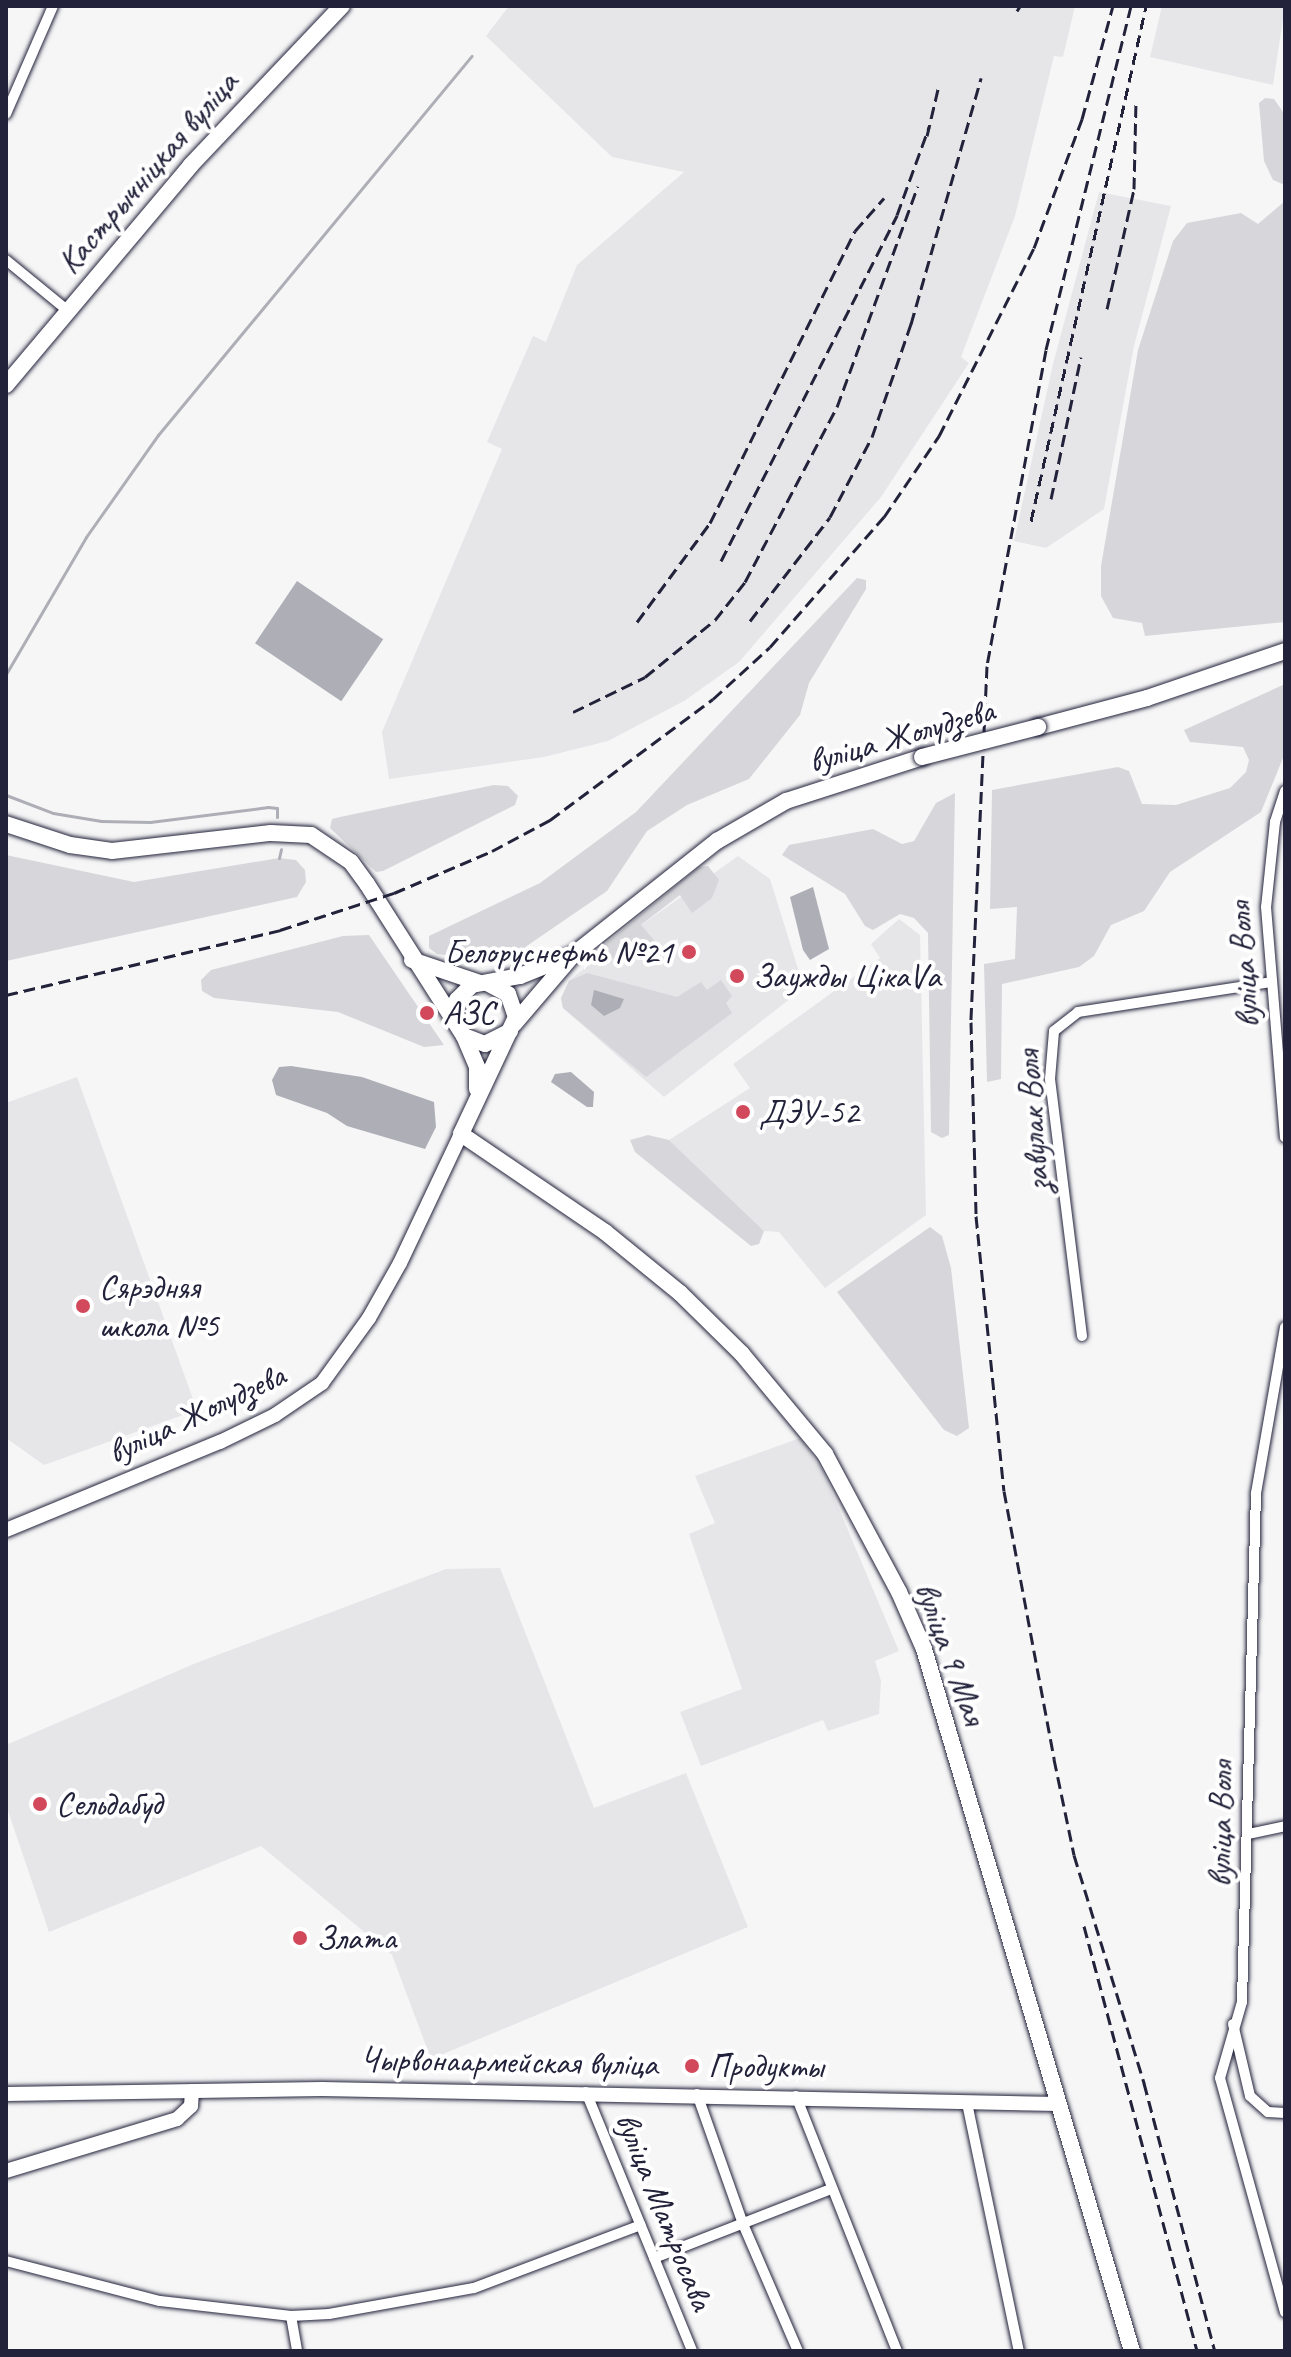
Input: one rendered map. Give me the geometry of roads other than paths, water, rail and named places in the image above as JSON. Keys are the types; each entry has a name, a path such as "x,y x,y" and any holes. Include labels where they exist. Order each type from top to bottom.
{"main road":[{"name":"Кастрычніцкая вуліца","path":"6,385 229,123 342,6"},
{"name":"вуліца Жолудзева","path":"573,955 717,841 786,801 922,757 1147,698 1285,651"},
{"path":"6,824 70,845 112,851 271,833 311,835 351,862 459,1029 477,1067 476,1095"},
{"path":"459,1029 461,994 483,983 573,955"},
{"path":"461,1134 476,1095 512,1027 573,955"},
{"path":"412,960 508,994 515,1008 512,1027 485,1044 459,1029"},
{"name":"вуліца 9 Мая","path":"461,1134 605,1232 680,1293 742,1354 825,1454 861,1513 924,1649 1132,2351"}],"street":[{"path":"6,114 53,6"},
{"path":"6,260 67,310"},
{"name":"вуліца Воля","path":"1285,791 1266,871 1271,982 1285,1137"},
{"name":"завулак Воля","path":"1082,1336 1050,1079 1054,1031 1078,1012 1271,982"},
{"name":"вуліца Жолудзева","path":"6,1530 220,1442 275,1415 322,1383 369,1318 400,1263 461,1134"},
{"name":"вуліца Воля","path":"1285,1327 1256,1493 1242,2002 1233,2024 1220,2078 1285,2312"},
{"path":"1248,1834 1285,1826"},
{"path":"1233,2024 1250,2096 1268,2112 1285,2113"},
{"path":"6,2171 177,2119 191,2106 192,2091"},
{"name":"Чырвонаармейская вуліца","path":"6,2094 586,2092 1058,2104"},
{"name":"вуліца Матросава","path":"586,2092 692,2351"},
{"path":"697,2094 743,2224 798,2351"},
{"path":"795,2095 897,2351"},
{"path":"967,2103 1019,2351"},
{"path":"654,2258 831,2189"},
{"path":"6,2261 160,2301 291,2316 329,2314 474,2288 641,2225"},
{"path":"291,2316 297,2351"}],"waterway":[{"path":"6,674 86,537 158,435 472,56"},
{"path":"6,795 53,813 101,821 150,822 268,807 277,808 277,817"},
{"path":"279,858 281,849"}],"railway":[{"path":"1017,11 1020,6"},
{"path":"6,995 280,930 394,893 492,851 550,820 713,699 770,647 884,517 939,436 1034,248 1082,119 1113,6"},
{"path":"1131,6 1046,350 987,666 971,1022 976,1216 1004,1491 1074,1855 1144,2083 1215,2351"},
{"path":"1031,521 1146,6"},
{"path":"750,621 830,517 872,437 911,324 981,78"},
{"path":"927,136 939,85"},
{"path":"1107,309 1134,189 1136,100"},
{"path":"721,561 897,215 929,127"},
{"path":"573,712 645,677 715,620 745,582 837,407 918,186"},
{"path":"637,622 710,523 855,231 884,198"},
{"path":"1051,499 1081,357"},
{"path":"1084,1926 1197,2351"}],"place":[{"name":"Белоруснефть №21","path":"689,952"},
{"name":"Заужды ЦікаVа","path":"737,976"},
{"name":"АЗС","path":"427,1013"},
{"name":"ДЭУ-52","path":"743,1112"},
{"name":"Сярэдняя школа №5","path":"83,1306"},
{"name":"Сельдабуд","path":"40,1804"},
{"name":"Злата","path":"300,1938"},
{"name":"Продукты","path":"692,2066"}]}
